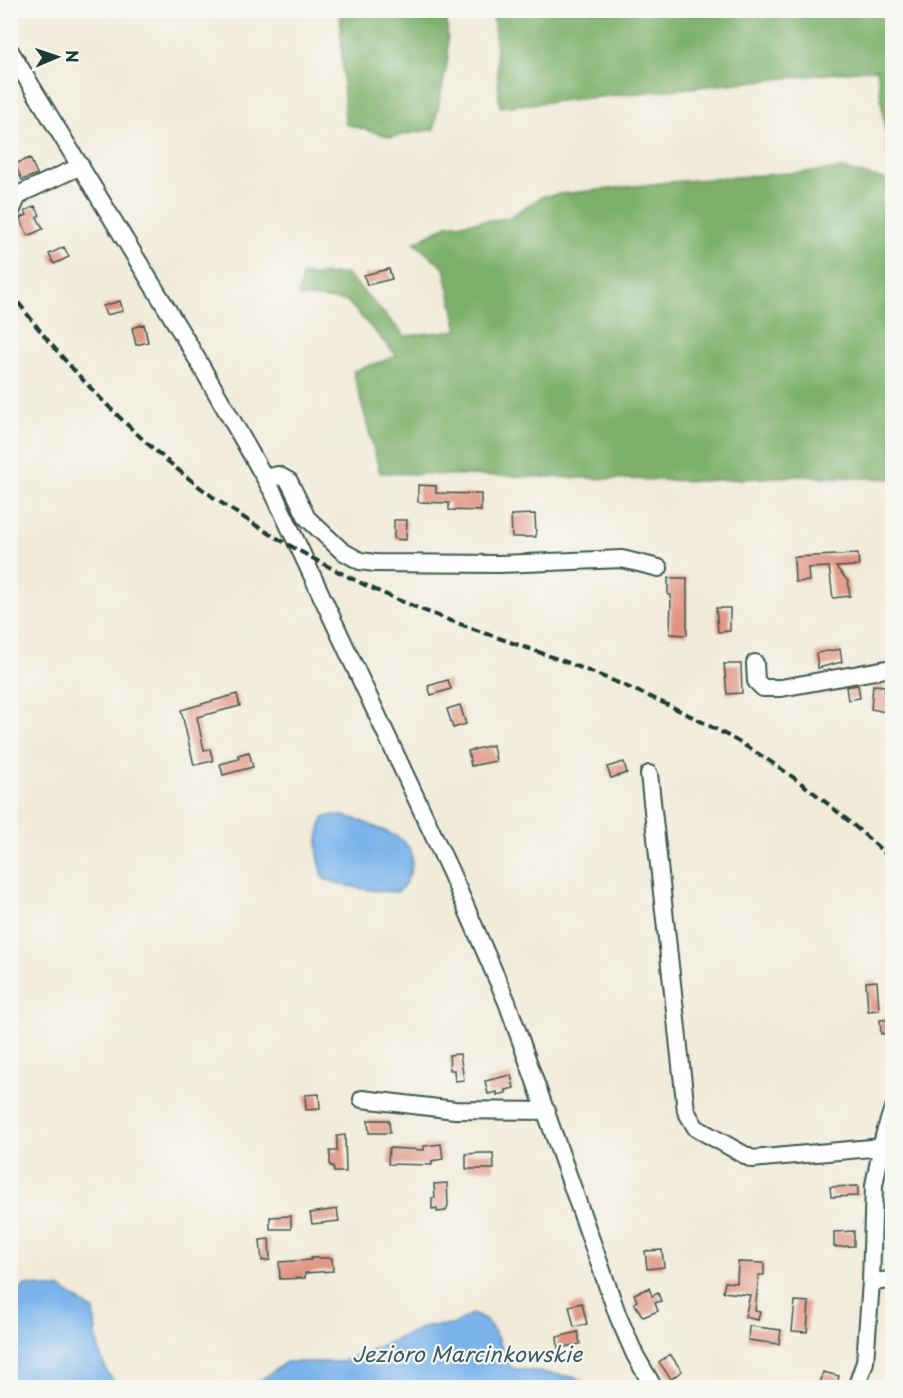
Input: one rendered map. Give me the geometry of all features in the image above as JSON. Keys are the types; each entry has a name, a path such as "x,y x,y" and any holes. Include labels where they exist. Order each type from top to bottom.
{"street":[{"path":"10,51 225,406 265,478 451,873 507,1002 626,1336 654,1388"},
{"path":"10,214 17,198 24,192 81,166"},
{"path":"265,478 278,475 288,481 307,518 342,550 360,561 499,564 622,559 659,568"},
{"path":"755,663 756,681 763,688 781,688 892,668"},
{"path":"649,774 686,1111 696,1128 752,1159 882,1147"},
{"path":"362,1099 455,1110 547,1111"},
{"path":"856,1388 865,1362 871,1282 874,1185 892,1111"},
{"path":"871,1282 892,1280"}],"green space":[{"path":"340,11 447,11 448,58 434,129 391,137 345,124"},
{"path":"493,11 892,11 892,181 877,69 500,107"},
{"path":"842,169 892,181 892,479 800,476 699,481 380,473 353,371 397,356 347,301 298,296 302,275 347,274 405,336 458,330 444,268 414,243 447,225 508,218 543,196 670,182"}],"water":[{"path":"335,815 346,816 394,835 409,848 412,854 412,868 398,892 360,888 324,879 318,855 319,835 323,818"},
{"path":"25,1285 62,1289 94,1311 99,1352 112,1379 119,1387 11,1387 11,1303"},
{"name":"Jezioro Marcinkowskie","path":"471,1314 485,1319 494,1331 511,1368 573,1377 595,1387 251,1387 286,1362 342,1362 427,1326 453,1325"}],"building":[{"path":"30,158 37,174 22,180 15,164"},
{"path":"35,206 43,229 28,236 20,218 27,215 25,211"},
{"path":"64,247 69,257 54,264 49,254"},
{"path":"389,269 392,279 367,285 364,275"},
{"path":"120,301 123,311 106,315 103,306"},
{"path":"144,324 148,342 136,345 132,328"},
{"path":"418,485 436,486 436,493 481,494 481,511 449,510 449,503 418,502"},
{"path":"535,514 536,537 512,537 511,515"},
{"path":"394,520 407,520 406,540 394,539"},
{"path":"858,554 859,566 836,567 848,581 850,596 833,598 829,567 808,568 809,581 795,582 794,557"},
{"path":"668,578 687,578 687,635 670,634 671,595 668,595"},
{"path":"716,608 730,608 730,631 718,632"},
{"path":"840,649 842,662 818,668 816,653"},
{"path":"724,664 741,664 742,693 727,694"},
{"path":"448,680 451,689 431,695 428,686"},
{"path":"858,685 860,698 848,700 846,687"},
{"path":"873,685 885,686 884,696 892,697 892,711 871,709"},
{"path":"237,694 240,706 197,717 204,750 210,749 213,761 194,765 181,710"},
{"path":"460,705 466,724 453,728 447,709"},
{"path":"493,745 496,761 471,766 468,751"},
{"path":"249,752 253,767 223,775 220,764 239,759 238,755"},
{"path":"624,762 627,773 611,778 607,767"},
{"path":"877,981 879,1010 868,1011 866,982"},
{"path":"892,1019 892,1033 881,1034 880,1020"},
{"path":"460,1054 464,1080 455,1081 454,1070 450,1070 449,1055"},
{"path":"511,1075 514,1088 506,1090 506,1093 488,1094 485,1081"},
{"path":"319,1094 320,1109 306,1110 305,1095"},
{"path":"368,1120 389,1120 390,1133 369,1133"},
{"path":"345,1135 346,1172 334,1172 333,1166 330,1166 330,1151 337,1151 337,1136"},
{"path":"441,1144 443,1159 432,1161 432,1165 388,1164 389,1148 424,1150 424,1146"},
{"path":"493,1153 494,1169 466,1169 466,1154"},
{"path":"447,1183 446,1211 437,1212 437,1208 432,1209 432,1198 435,1198 434,1184"},
{"path":"858,1186 858,1196 831,1197 830,1187"},
{"path":"337,1209 339,1221 312,1224 310,1213"},
{"path":"291,1216 291,1229 270,1229 270,1217"},
{"path":"854,1231 854,1246 834,1247 834,1232"},
{"path":"269,1239 270,1260 262,1261 260,1240"},
{"path":"662,1250 664,1267 647,1269 645,1251"},
{"path":"311,1258 332,1258 333,1271 305,1273 305,1278 280,1279 279,1262 311,1260"},
{"path":"738,1262 764,1263 764,1275 759,1275 755,1311 760,1312 758,1320 745,1317 750,1295 723,1292 725,1282 737,1283"},
{"path":"649,1288 652,1296 658,1293 661,1301 655,1303 658,1311 643,1317 634,1303 637,1301 634,1294"},
{"path":"795,1301 809,1302 807,1332 792,1331"},
{"path":"582,1303 587,1324 574,1327 569,1306"},
{"path":"749,1326 781,1330 779,1344 748,1340"},
{"path":"578,1332 580,1344 558,1348 557,1337"},
{"path":"670,1354 682,1371 671,1379 659,1362"},
{"path":"823,1372 839,1376 836,1388 819,1388"}],"railway":[{"path":"10,292 57,351 131,428 192,481 249,521 323,564 386,595 566,662 701,721 752,750 792,777 865,835 892,860"}]}
